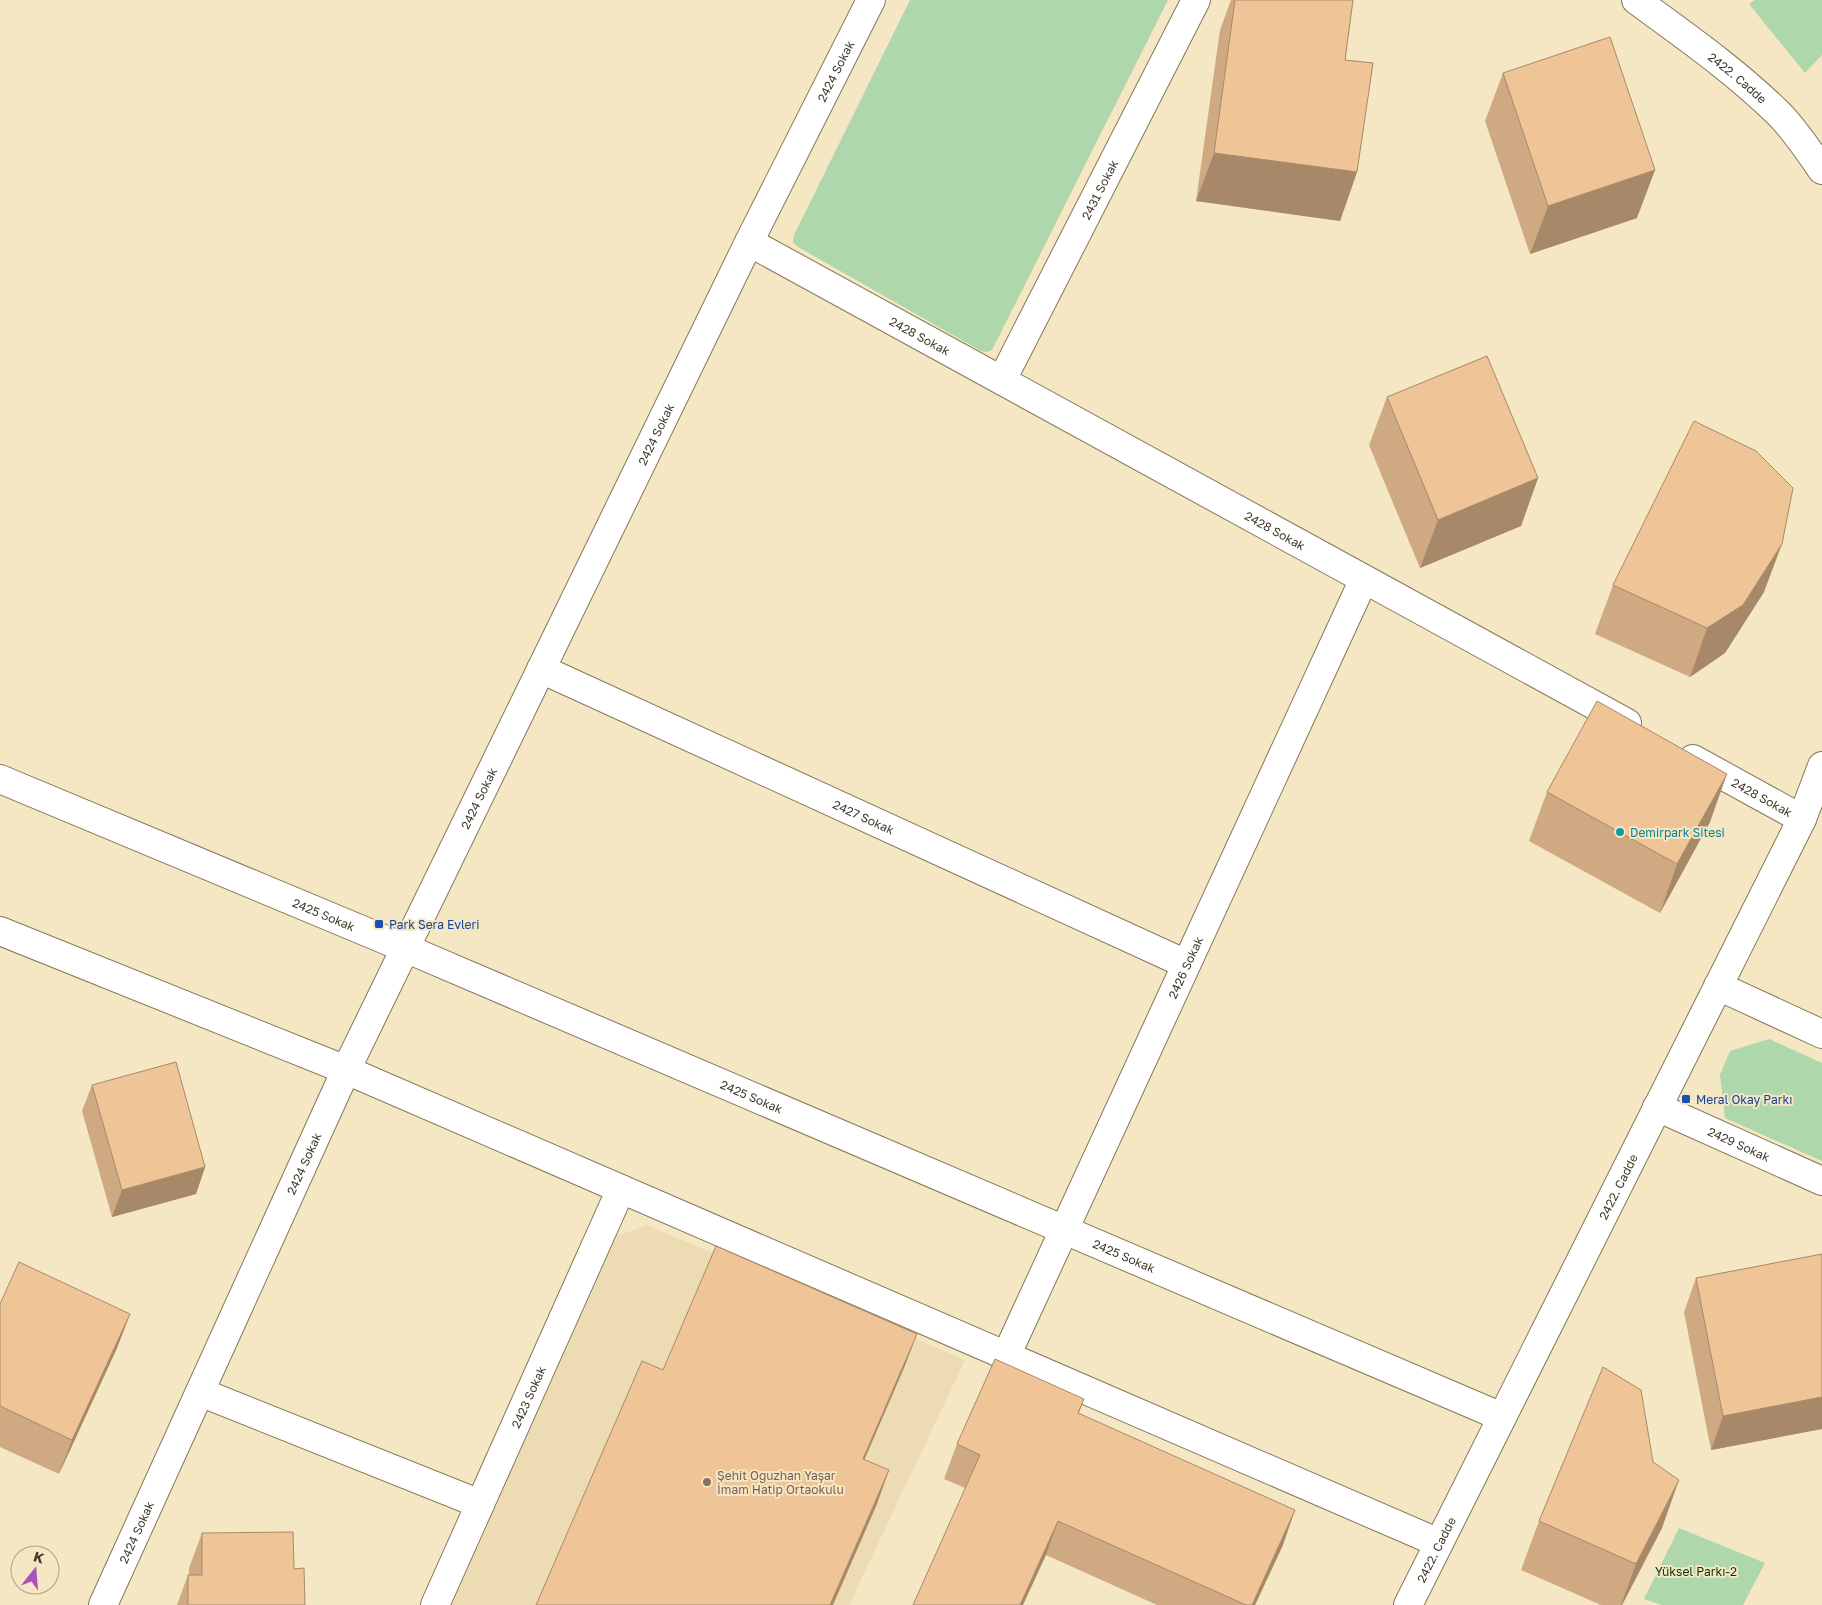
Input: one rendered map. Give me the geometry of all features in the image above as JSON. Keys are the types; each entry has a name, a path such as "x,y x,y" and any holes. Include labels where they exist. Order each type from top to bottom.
{"street":[{"name":"2424 Sokak","path":"103,1605 346,1070 749,242 871,0"},
{"name":"2431 Sokak","path":"1002,380 1196,0"},
{"name":"2422. Cadde","path":"1636,0 1729,68 1773,108 1822,170"},
{"name":"2428 Sokak","path":"749,242 1802,819"},
{"name":"2426 Sokak","path":"1006,1356 1364,579"},
{"name":"2427 Sokak","path":"541,669 1186,964"},
{"name":"2422. Cadde","path":"1408,1605 1802,819 1822,766"},
{"name":"2425 Sokak","path":"0,779 405,948 1502,1417"},
{"path":"0,931 346,1070 1439,1543"},
{"path":"1718,986 1822,1034"},
{"name":"2429 Sokak","path":"1657,1107 1822,1181"},
{"name":"2423 Sokak","path":"435,1605 621,1189"},
{"path":"200,1392 480,1504"}],"shaded area":[{"name":"Şehit Oğuzhan Yaşar İmam Hatip Ortaokulu","path":"647,1225 965,1360 849,1605 452,1605 617,1236"}],"green space":[{"path":"910,0 1168,0 992,350 987,352 981,351 798,247 793,242 794,235"},
{"path":"1755,0 1822,0 1822,55 1805,73 1749,4"},
{"path":"1769,1039 1822,1063 1822,1161 1725,1118 1720,1075 1730,1051"},
{"name":"Yüksel Parkı-2","path":"1679,1528 1765,1563 1743,1605 1662,1605 1644,1599"}],"building":[{"path":"1235,0 1353,0 1345,60 1373,63 1357,172 1214,153"},
{"path":"1610,37 1655,170 1548,206 1503,73"},
{"path":"1487,356 1538,478 1438,520 1387,397"},
{"path":"1694,421 1756,451 1793,488 1782,544 1743,605 1707,628 1613,585"},
{"path":"1597,701 1727,774 1677,864 1547,792"},
{"path":"176,1062 205,1167 122,1190 92,1085"},
{"name":"Şehit Oğuzhan Yaşar İmam Hatip Ortaokulu","path":"716,1246 917,1334 863,1459 889,1470 830,1605 536,1605 642,1361 663,1370"},
{"path":"1822,1254 1822,1397 1723,1416 1696,1278"},
{"path":"19,1262 130,1314 72,1440 0,1406 0,1304"},
{"path":"995,1359 1084,1399 1078,1413 1295,1510 1252,1605 1246,1605 1058,1521 1020,1605 913,1605 980,1455 957,1444"},
{"path":"1603,1367 1641,1390 1653,1462 1679,1480 1636,1564 1539,1521"},
{"path":"293,1532 294,1569 304,1568 305,1605 188,1605 188,1575 202,1575 202,1533"}],"place":[{"name":"Demirpark Sitesi","path":"1620,832"},
{"name":"Park Sera Evleri","path":"379,924"},
{"name":"Meral Okay Parkı","path":"1686,1099"},
{"name":"Şehit Oğuzhan Yaşar İmam Hatip Ortaokulu","path":"707,1482"}]}
